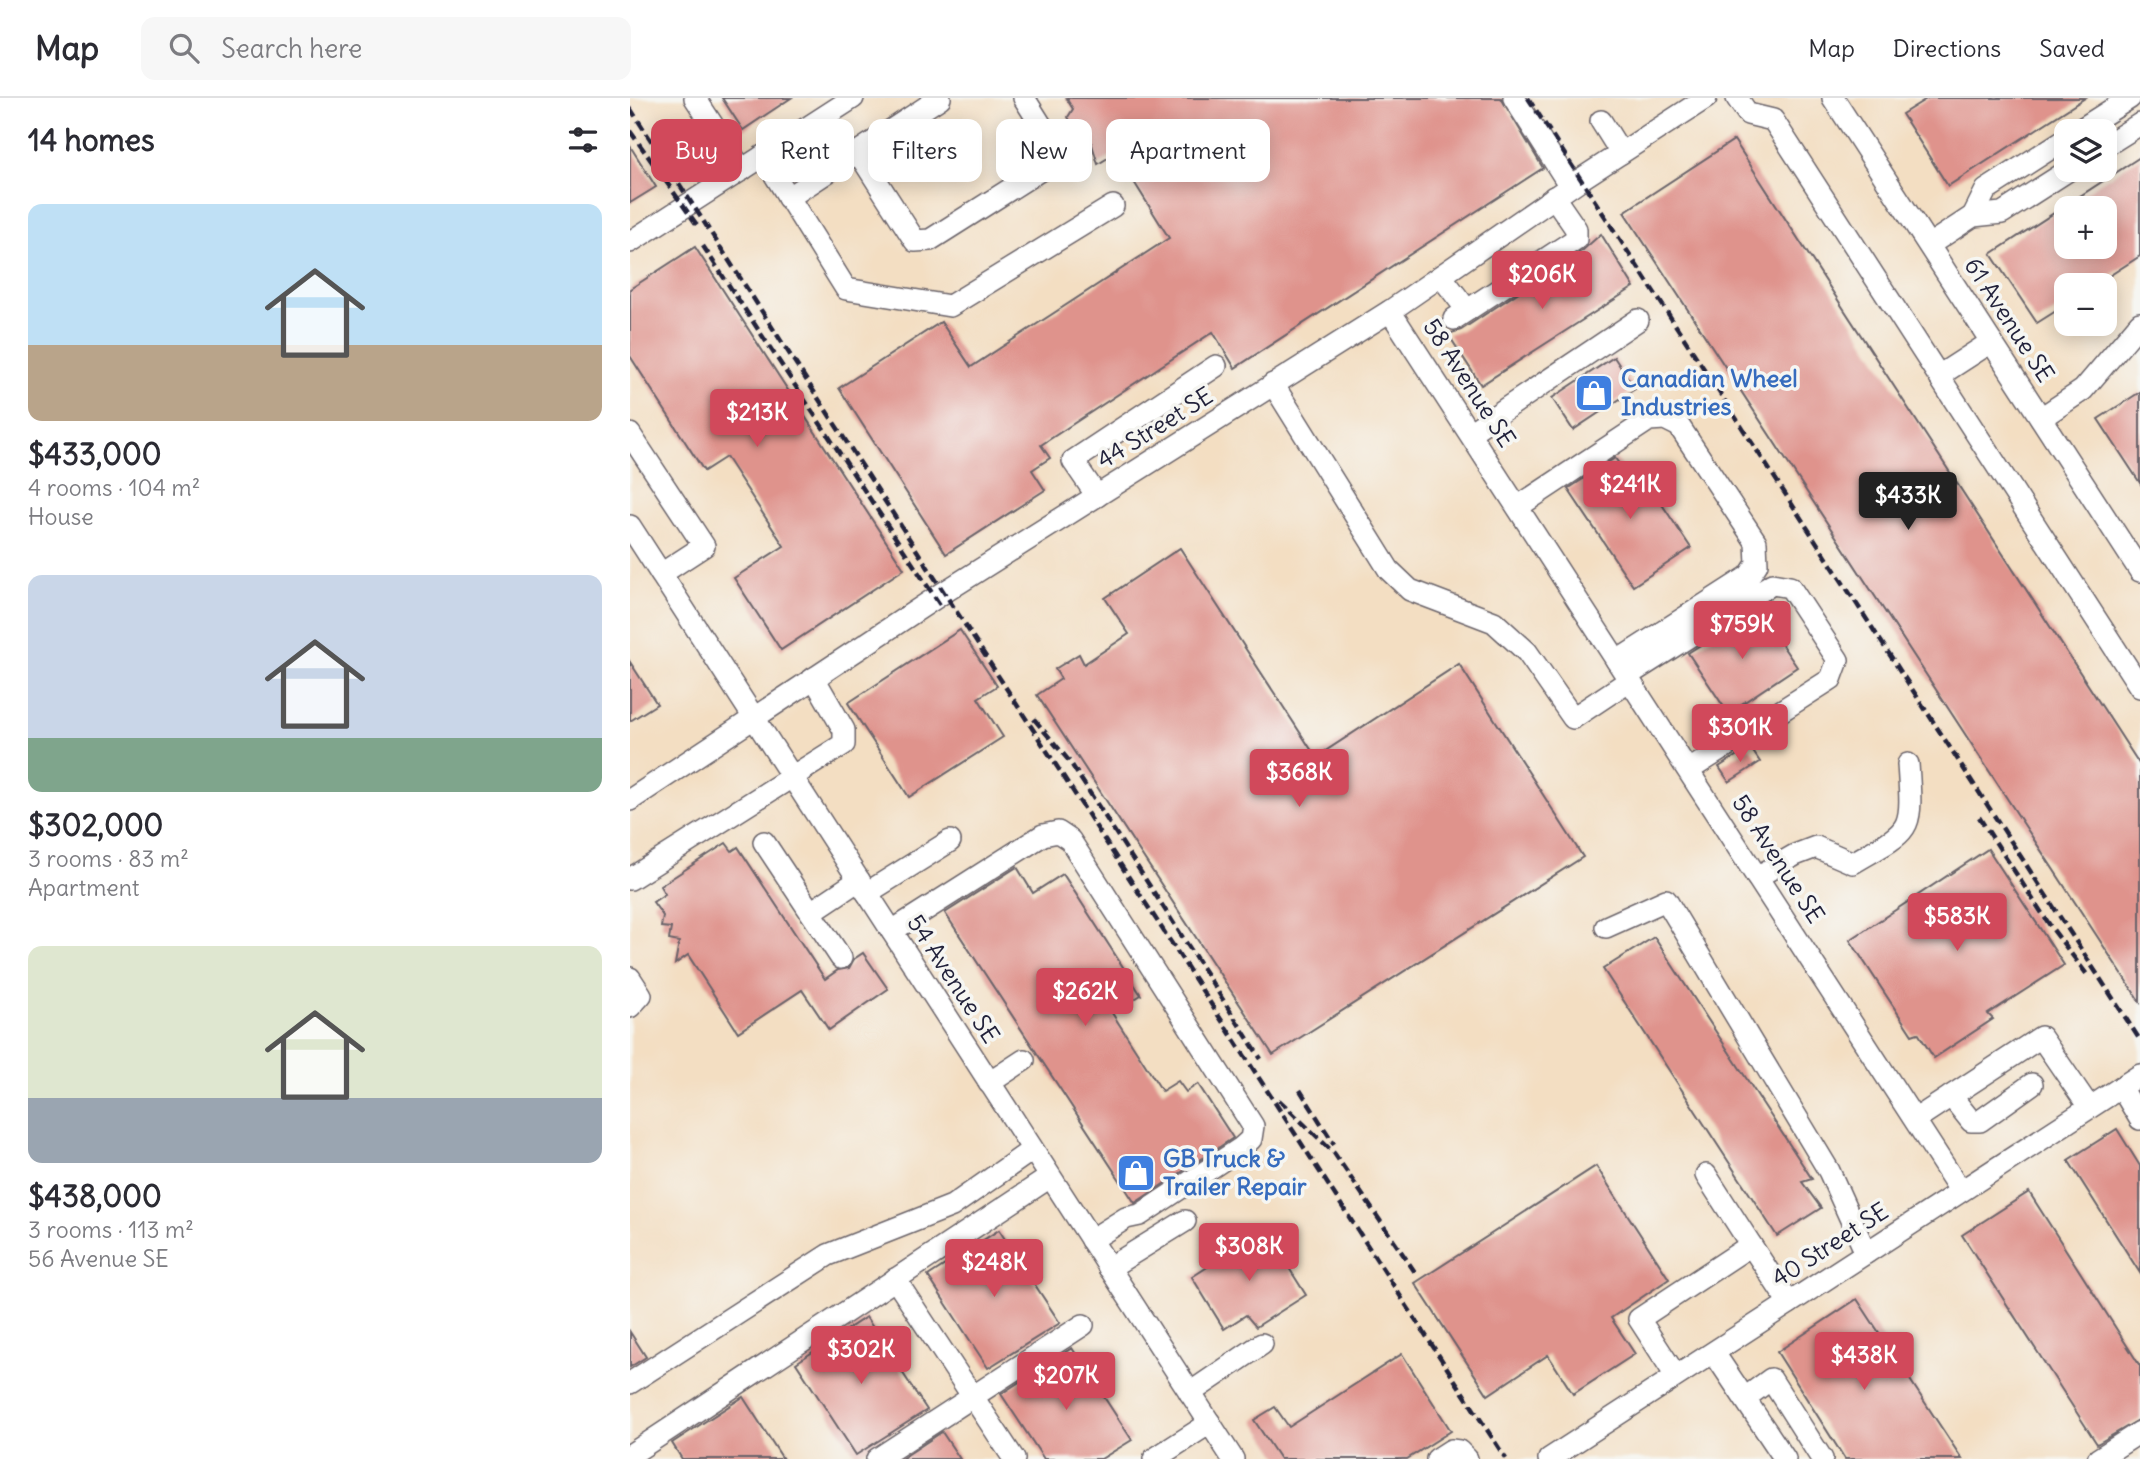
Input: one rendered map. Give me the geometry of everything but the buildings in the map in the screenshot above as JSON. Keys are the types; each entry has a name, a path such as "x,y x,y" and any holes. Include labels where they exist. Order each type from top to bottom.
{"street":[{"path":"695,98 709,119"},
{"path":"789,198 940,98"},
{"path":"858,152 915,241 930,240 1061,157 1024,98"},
{"path":"1441,275 1460,315 1576,239 1576,229 1562,191 1514,98"},
{"name":"44 Street SE","path":"630,800 814,678 1390,311 1562,191 1706,98"},
{"path":"1737,98 1748,114 1773,120 2138,677"},
{"name":"61 Avenue SE","path":"1835,98 2139,569"},
{"path":"2097,119 2130,98"},
{"path":"815,119 840,101"},
{"path":"1601,121 1621,153"},
{"path":"2117,138 2140,124"},
{"path":"1973,216 1986,190 2054,146"},
{"path":"742,170 756,161"},
{"path":"1929,245 1973,216 2002,213 2054,179"},
{"path":"630,242 723,182"},
{"path":"779,182 845,289 950,306 1113,206"},
{"name":"58 Avenue SE","path":"1390,311 1519,506 1960,1191"},
{"path":"1471,432 1639,320"},
{"path":"2041,418 2082,390 2140,323"},
{"path":"1940,375 1991,342"},
{"path":"1097,496 1073,461 1216,366"},
{"path":"1273,384 1389,570 1410,590 1494,622 1527,652 1573,718 1625,673 1749,576 1757,564 1756,542 1679,426 1665,419 1649,420 1519,506"},
{"path":"630,434 704,546 661,574"},
{"name":"54 Avenue SE","path":"630,526 1233,1459"},
{"path":"1625,673 1772,584 1790,587 1838,660 1831,679 1689,770"},
{"path":"630,879 844,744 844,730 814,678"},
{"path":"1758,877 1795,855 1816,847 1853,863 1903,834 1911,811 1908,764"},
{"path":"892,931 1043,835 1058,832 1070,839 1253,1126 1251,1139 1241,1148 1140,1215 1126,1218 1091,1240"},
{"path":"811,912 950,841"},
{"path":"764,842 841,958"},
{"path":"1606,927 1666,900 1829,1171 1866,1253"},
{"path":"630,978 640,996 630,1007"},
{"path":"1916,1119 2041,1037 2089,1107"},
{"path":"989,1083 1024,1060"},
{"name":"40 Street SE","path":"1549,1459 2140,1075"},
{"path":"1951,1096 1971,1121 1980,1121 2032,1084"},
{"path":"2121,1087 2140,1118"},
{"path":"630,1383 828,1255 952,1206 1032,1150"},
{"path":"1706,1174 1789,1303"},
{"path":"630,1455 1050,1177"},
{"path":"1109,1268 1185,1222"},
{"path":"1676,1376 1639,1318 1751,1245"},
{"path":"895,1279 1014,1459"},
{"path":"877,1459 1083,1325"},
{"path":"1190,1393 1262,1344"},
{"path":"1714,1353 1785,1459"},
{"path":"1745,1398 1771,1379 1822,1459"},
{"path":"1154,1459 1210,1423"},
{"path":"2098,1459 2140,1432"},
{"path":"1437,1459 1451,1450 1460,1451 1467,1459"}],"railway":[{"path":"1528,98 2140,1040"},
{"path":"630,108 1506,1459"},
{"path":"630,131 697,225"},
{"path":"703,246 940,605"},
{"path":"1034,719 1070,762 1261,1059"},
{"path":"1979,817 2051,927 2088,976"},
{"path":"1300,1090 1334,1144"},
{"path":"1279,1100 1334,1153 1417,1275"}],"place":[{"name":"Canadian Wheel Industries","path":"1594,393"},
{"name":"GB Truck & Trailer Repair","path":"1136,1173"}]}
